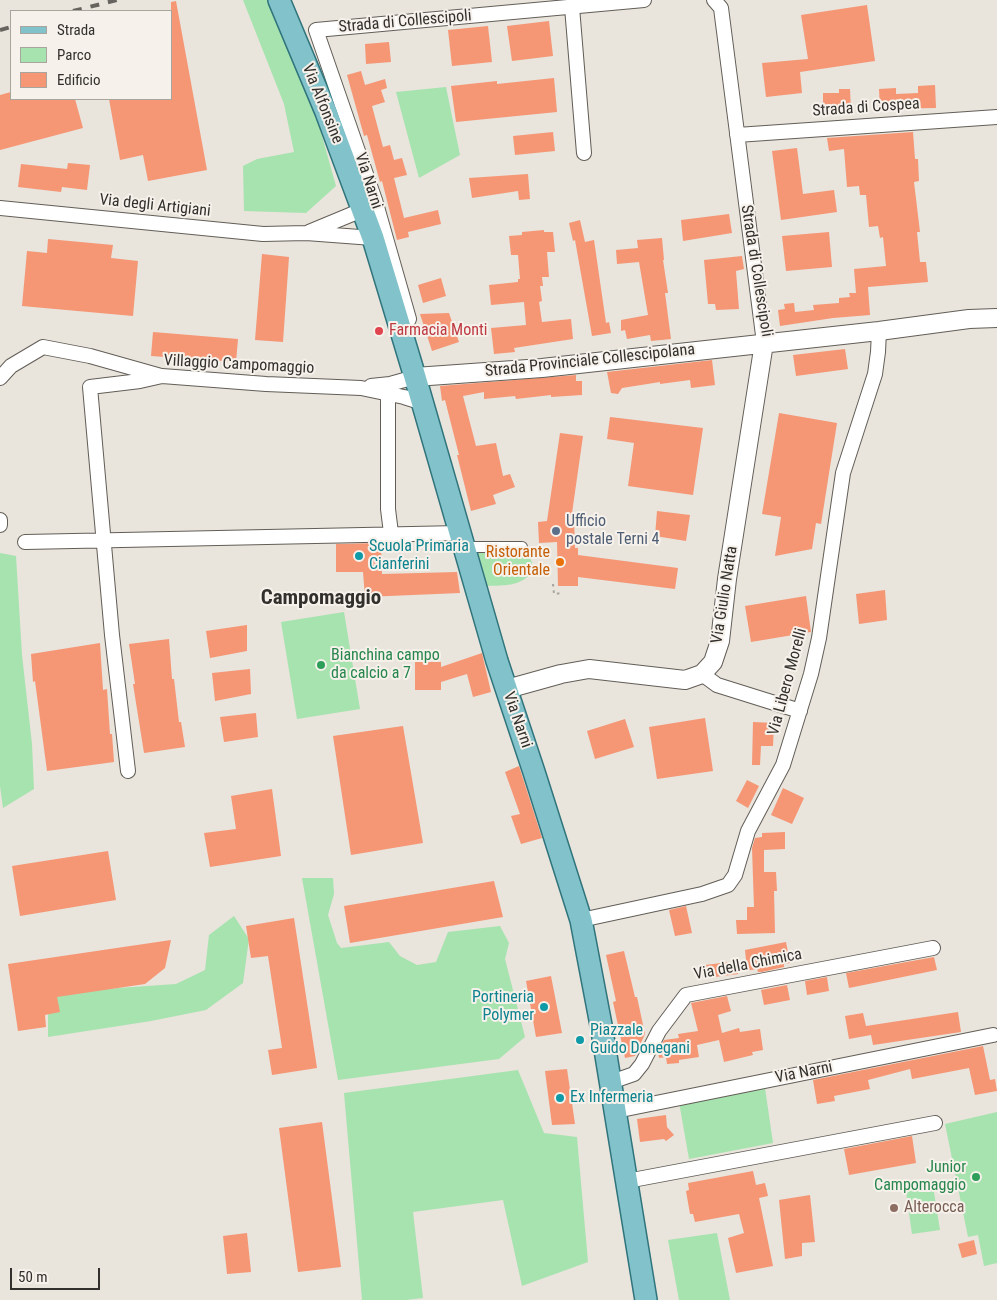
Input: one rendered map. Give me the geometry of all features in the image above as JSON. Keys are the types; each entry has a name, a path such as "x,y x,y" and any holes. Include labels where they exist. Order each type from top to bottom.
{"main road":[{"name":"Via Alfonsine","path":"279,0 326,112 362,210"},
{"name":"Via Narni","path":"362,210 373,238 415,377 497,661 581,920 616,1111 646,1300"}],"street":[{"name":"Strada di Collescipoli","path":"316,30 644,0"},
{"name":"Strada di Collescipoli","path":"714,0 721,8 764,343 969,319 997,318"},
{"path":"572,6 584,153"},
{"name":"Via Narni","path":"316,30 375,200 409,320 401,333"},
{"name":"Strada di Cospea","path":"736,135 997,117"},
{"name":"Via degli Artigiani","path":"0,208 263,234 306,233 373,238"},
{"name":"Via degli Artigiani","path":"306,233 362,210"},
{"name":"Via Libero Morelli","path":"581,920 702,894 728,885 735,875 748,831 783,764 811,674 819,638 843,472 875,374 878,331"},
{"name":"Strada Provinciale Collescipolana","path":"415,377 542,368 764,343"},
{"name":"Via Giulio Natta","path":"702,674 713,662 720,642 727,579 764,343"},
{"path":"0,378 11,366 43,348 90,356 162,376"},
{"name":"Villaggio Campomaggio","path":"128,771 112,635 90,387 140,381 162,376 266,384 361,388 404,397 423,404"},
{"name":"Villaggio Campomaggio","path":"361,388 390,384 415,377"},
{"path":"388,394 388,509 391,533"},
{"path":"0,520 0,525"},
{"path":"25,542 391,533 522,547"},
{"path":"507,689 561,674 589,669 685,680 702,674 717,684 800,711"},
{"name":"Via della Chimica","path":"611,1082 634,1074 642,1064 659,1031 686,995 933,948"},
{"name":"Via Narni","path":"616,1111 993,1035"},
{"path":"627,1181 935,1123"}],"path":[{"path":"553,584 554,594 562,593"}],"green space":[{"path":"243,0 268,0 315,111 336,186 306,213 244,211 243,166 257,159 294,152 284,104"},
{"path":"446,87 460,155 419,178 396,92"},
{"path":"477,549 504,549 522,552 529,557 532,563 532,573 527,578 516,583 487,586"},
{"path":"0,553 16,556 22,655 32,744 34,789 3,808 0,786"},
{"name":"Bianchina campo da calcio a 7","path":"344,612 360,709 297,719 281,622"},
{"path":"302,878 333,878 334,894 328,915 337,943 341,948 389,942 400,956 417,965 436,962 448,932 500,926 509,943 505,959 525,1037 499,1059 338,1080"},
{"path":"234,916 249,939 243,983 206,1010 151,1021 48,1037 48,1000 75,991 176,984 205,970 209,935"},
{"path":"518,1070 544,1133 577,1137 588,1262 522,1286 503,1200 413,1212 423,1298 362,1300 344,1093"},
{"path":"765,1088 773,1143 689,1159 679,1102"},
{"name":"Junior Campomaggio","path":"997,1112 997,1263 984,1266 978,1235 968,1237 945,1124"},
{"path":"932,1180 940,1230 912,1234 905,1185"},
{"path":"717,1233 730,1300 679,1300 668,1240"}],"building":[{"path":"176,1 207,170 148,181 143,155 120,160 109,100 172,100 171,2"},
{"path":"867,5 875,61 800,72 802,93 766,97 762,63 808,59 801,15"},
{"path":"549,21 553,56 512,61 507,26"},
{"path":"488,26 492,62 452,66 448,30"},
{"path":"389,42 391,62 366,64 365,44"},
{"path":"361,71 365,85 385,79 387,88 381,90 385,102 372,106 383,147 390,145 394,160 402,158 407,175 394,178 404,218 438,210 441,224 408,232 409,237 397,240 382,181 380,182 367,135 364,136 347,75"},
{"path":"554,78 557,112 456,122 451,86 497,81 497,84"},
{"path":"935,85 936,108 880,109 879,89 896,88 896,94 918,93 918,86"},
{"path":"839,89 850,89 851,111 823,112 823,93 839,93"},
{"path":"10,92 10,100 75,100 83,128 0,150 0,95"},
{"path":"553,132 555,151 515,155 513,136"},
{"path":"913,132 915,159 918,159 919,181 914,182 920,232 917,232 920,262 926,262 928,282 868,287 870,315 833,318 780,326 778,310 785,309 784,304 794,303 795,312 814,310 813,305 839,303 839,298 850,297 849,293 856,293 854,269 886,266 883,237 880,238 878,226 869,227 866,195 860,195 859,186 847,187 844,149 829,151 827,138"},
{"path":"797,148 803,194 834,190 837,212 781,220 772,151"},
{"path":"68,163 90,165 87,190 62,187 61,192 18,187 21,164 67,169"},
{"path":"528,174 530,199 519,200 518,191 472,198 469,178"},
{"path":"729,214 732,233 683,241 681,220"},
{"path":"580,220 585,242 594,240 606,323 609,322 611,333 592,336 575,240 573,241 569,223"},
{"path":"544,230 544,232 553,232 555,252 547,252 549,277 542,277 543,286 540,286 542,301 539,302 542,322 571,319 573,339 514,348 515,352 494,354 491,328 526,325 524,302 491,305 489,285 518,282 518,279 520,279 518,255 511,255 509,236 522,235 522,232"},
{"path":"829,232 832,267 786,271 782,236"},
{"path":"662,238 668,293 665,293 671,339 651,341 650,335 627,339 625,330 621,331 621,320 648,315 639,262 617,264 616,250 638,248 637,240"},
{"path":"48,239 113,245 111,258 138,261 133,316 22,306 27,251 47,253"},
{"path":"262,254 289,257 283,342 255,340"},
{"path":"742,256 744,269 736,271 739,309 716,310 715,304 708,304 704,260"},
{"path":"441,278 446,296 423,303 418,285"},
{"path":"449,313 459,342 432,351 420,314"},
{"path":"153,332 238,339 236,362 151,356"},
{"path":"845,349 848,369 796,376 793,355"},
{"path":"712,360 715,385 691,388 690,380 660,384 660,382 622,388 618,394 611,393 607,372"},
{"path":"576,375 576,381 582,381 582,395 551,397 551,395 516,399 515,396 484,399 484,392 463,396 476,446 496,443 503,476 510,474 515,487 493,495 496,504 471,511 457,455 459,455 445,400 442,401 440,386"},
{"path":"779,413 837,423 821,524 816,523 812,549 775,556 781,517 762,514"},
{"path":"610,417 703,428 693,495 628,486 634,443 607,439"},
{"path":"560,433 583,436 571,520 574,520 575,548 578,548 578,555 678,568 675,589 578,577 578,586 558,586 557,542 539,543 538,522 547,521"},
{"path":"657,511 690,515 686,541 655,536"},
{"name":"Scuola Primaria Cianferini","path":"381,543 382,574 457,572 460,593 365,597 363,572 336,572 336,544"},
{"path":"885,590 887,620 859,624 856,594"},
{"path":"806,596 811,632 751,642 745,606"},
{"path":"247,625 247,651 210,658 206,631"},
{"path":"169,639 172,679 174,679 179,722 181,722 185,747 144,753 129,644"},
{"path":"100,643 103,690 107,689 114,762 47,771 35,681 33,682 31,654"},
{"path":"482,653 491,692 473,697 467,674 441,682 441,690 415,690 415,662 441,662 441,667"},
{"path":"250,669 251,694 215,701 212,673"},
{"path":"256,713 258,737 224,742 220,717"},
{"path":"705,718 713,771 657,779 649,727"},
{"path":"625,719 634,747 595,759 587,731"},
{"path":"753,722 774,723 773,746 761,746 760,765 752,765"},
{"path":"403,726 423,843 351,855 333,736"},
{"path":"519,766 542,838 521,844 511,816 520,814 505,772"},
{"path":"747,780 759,786 748,808 736,801"},
{"path":"783,788 804,798 792,824 771,815"},
{"path":"272,789 281,856 210,867 204,833 236,829 231,796"},
{"path":"785,832 785,849 764,850 764,872 776,872 777,891 774,891 775,933 737,934 736,920 747,920 747,907 754,907 752,848 755,838 762,837 762,833"},
{"path":"108,851 116,900 20,916 12,866"},
{"path":"494,881 503,917 350,943 344,906"},
{"path":"686,906 692,933 675,936 669,910"},
{"path":"294,918 317,1068 272,1075 268,1050 282,1048 268,956 251,958 246,926"},
{"path":"171,940 165,968 145,984 57,997 60,1012 45,1015 46,1027 18,1031 8,964"},
{"path":"786,942 790,963 784,964 784,967 762,972 758,972 757,969 738,972 738,974 707,978 705,965 746,960 745,950"},
{"path":"624,951 645,1034 635,1056 625,1058 613,1002 616,1001 606,955"},
{"path":"934,957 937,970 849,988 846,973"},
{"name":"Portineria Polymer","path":"551,976 562,1033 536,1037 526,981"},
{"path":"827,977 829,991 807,995 805,981"},
{"path":"787,985 790,1000 764,1005 761,990"},
{"path":"727,996 731,1011 718,1015 722,1033 739,1028 740,1032 760,1029 763,1050 752,1052 753,1055 724,1062 719,1040 697,1045 699,1057 679,1060 679,1063 667,1064 666,1057 659,1058 658,1052 664,1040 679,1038 678,1034 698,1031 691,1003"},
{"path":"958,1012 961,1032 873,1045 871,1035 849,1039 845,1016 863,1013 866,1026"},
{"path":"983,1046 990,1080 995,1079 997,1091 975,1095 969,1068 912,1079 910,1069 868,1080 870,1089 834,1096 835,1101 817,1104 813,1080"},
{"name":"Ex Infermeria","path":"567,1069 575,1124 552,1125 545,1071"},
{"path":"666,1115 667,1127 674,1135 666,1141 664,1139 640,1142 637,1119"},
{"path":"322,1122 341,1267 298,1272 279,1128"},
{"path":"912,1136 916,1163 849,1175 844,1149"},
{"path":"753,1171 756,1185 765,1183 768,1196 759,1198 773,1266 736,1273 728,1238 744,1233 739,1214 695,1222 693,1214 690,1214 686,1191 689,1190 688,1183"},
{"path":"810,1195 815,1242 802,1243 802,1256 785,1259 779,1200"},
{"path":"247,1233 251,1272 227,1274 223,1236"},
{"path":"974,1240 977,1254 962,1258 958,1244"}],"railway":[{"path":"77,10 117,0"},
{"path":"0,30 10,27"}],"place":[{"name":"Farmacia Monti","path":"379,331"},
{"name":"Ufficio postale Terni 4","path":"556,531"},
{"name":"Scuola Primaria Cianferini","path":"359,556"},
{"name":"Ristorante Orientale","path":"560,562"},
{"name":"Bianchina campo da calcio a 7","path":"321,665"},
{"name":"Portineria Polymer","path":"544,1007"},
{"name":"Piazzale Guido Donegani","path":"580,1040"},
{"name":"Ex Infermeria","path":"560,1098"},
{"name":"Junior Campomaggio","path":"976,1177"},
{"name":"Alterocca","path":"894,1208"}],"district":[{"name":"Campomaggio","path":"321,599"}]}
